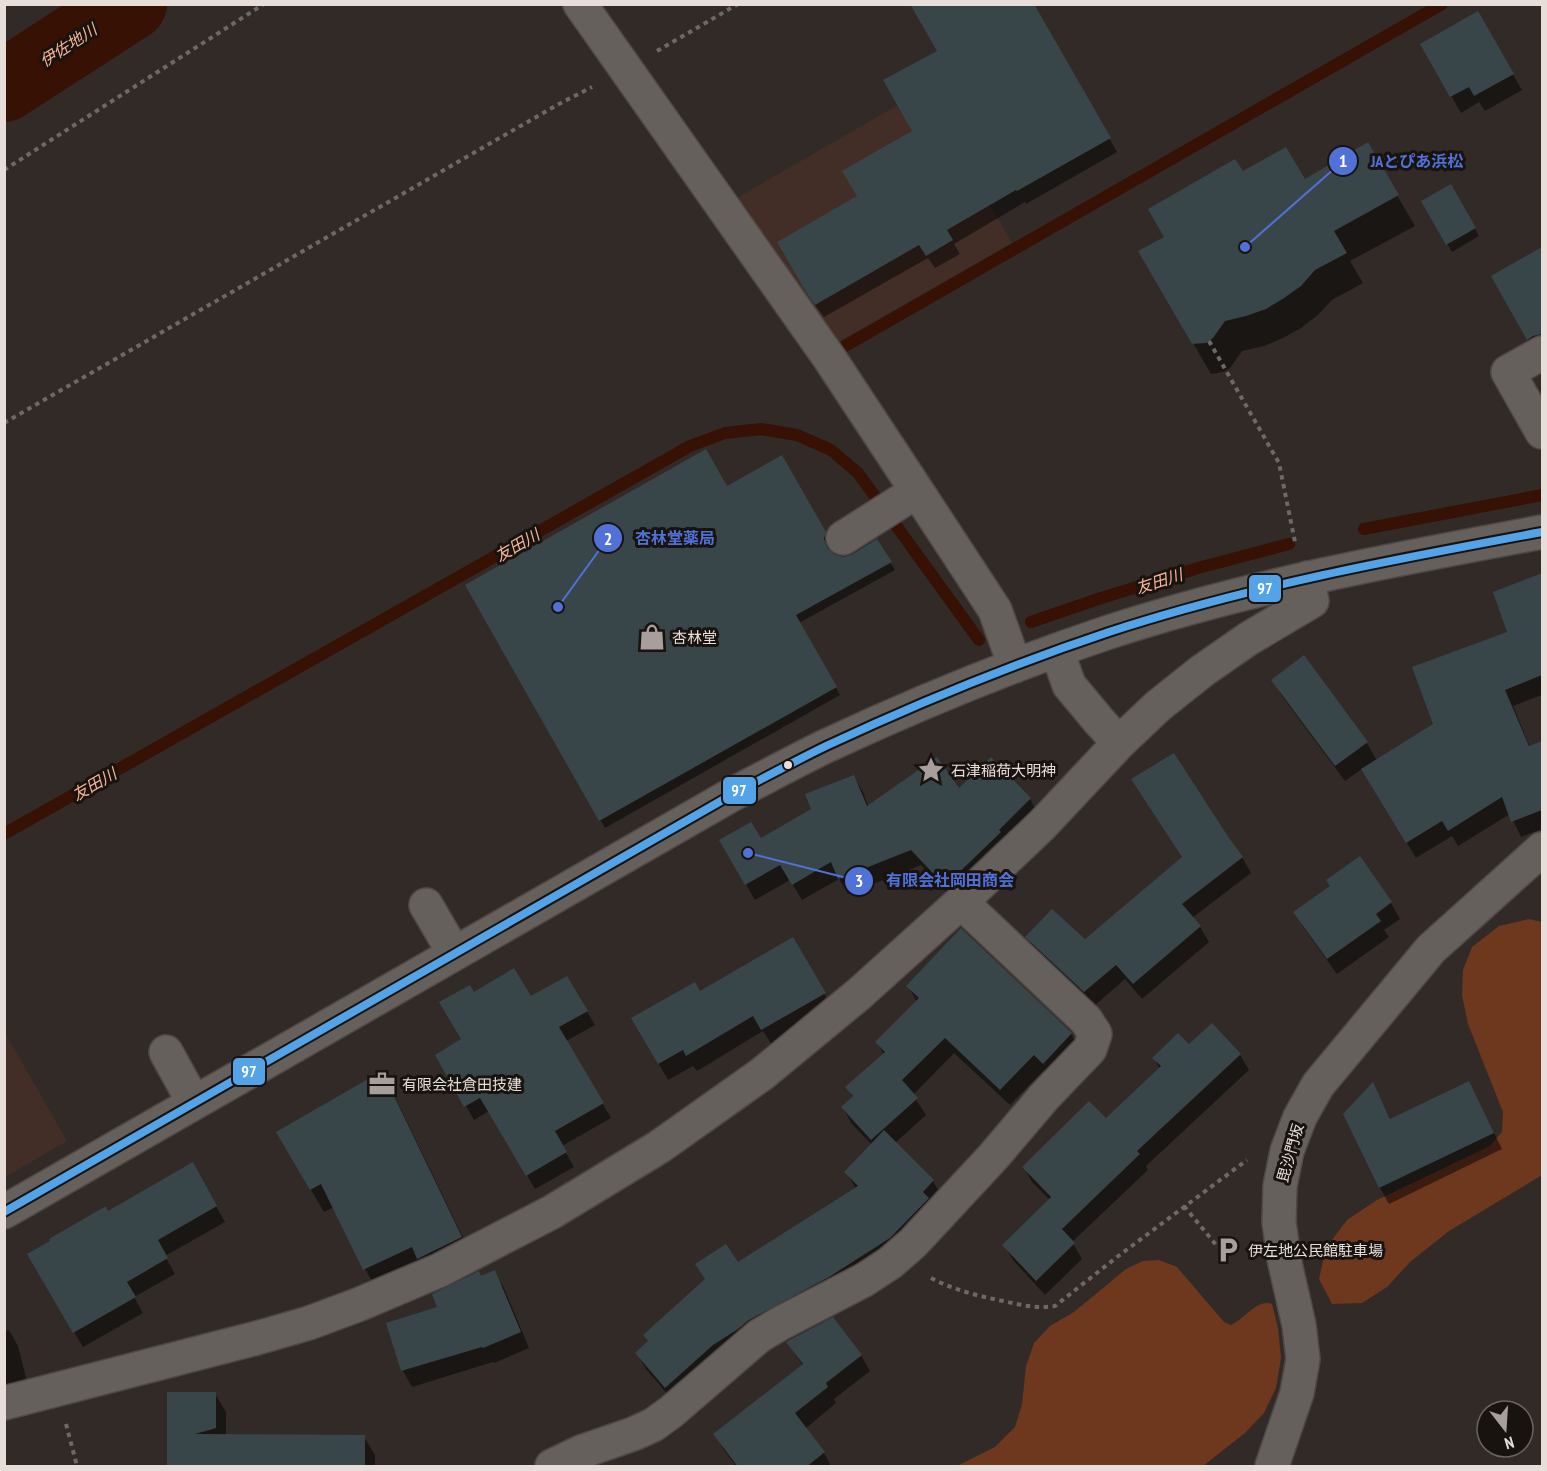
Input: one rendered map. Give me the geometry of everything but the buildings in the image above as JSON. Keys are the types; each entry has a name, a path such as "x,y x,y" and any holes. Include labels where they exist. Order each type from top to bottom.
{"street":[{"path":"580,4 831,359 909,496 995,610 1015,666"},
{"path":"1542,353 1508,372 1542,432"},
{"path":"843,538 909,496"},
{"path":"4,1212 734,794 835,742 918,705 1109,632 1196,606 1391,560 1542,532"},
{"path":"4,1403 309,1323 360,1304 440,1270 552,1212 659,1147 762,1074 859,994 1042,825 1119,743 1158,706 1202,671 1248,639 1312,601 1307,578"},
{"path":"1057,651 1069,685 1119,743"},
{"name":"毘沙門坂","path":"1272,1467 1297,1393 1303,1359 1299,1325 1284,1258 1279,1222 1280,1186 1287,1151 1300,1117 1318,1085 1431,949 1542,849"},
{"path":"552,1467 581,1452 653,1425 759,1336 864,1280 890,1263 913,1243 1090,1049 1095,1034 1086,1020 961,902"},
{"path":"426,905 454,953"},
{"path":"166,1052 194,1103"}],"path":[{"path":"4,170 264,4"},
{"path":"4,423 738,4"},
{"path":"1209,341 1279,463 1293,532"},
{"path":"897,1257 948,1287 967,1294 1032,1308 1055,1306 1267,1145 1287,1151"},
{"path":"1184,1206 1217,1246"}],"shaded area":[{"path":"924,90 1012,243 835,344 733,200"},
{"path":"1529,919 1542,922 1542,1175 1449,1231 1410,1262 1387,1287 1362,1303 1332,1304 1319,1279 1326,1248 1347,1220 1377,1200 1490,1146 1502,1132 1503,1112 1468,1024 1462,995 1463,970 1472,947 1499,926"},
{"path":"4,1031 67,1141 5,1177 4,1177"},
{"path":"1159,1260 1177,1267 1224,1322 1231,1325 1256,1306 1272,1304 1278,1328 1281,1358 1276,1388 1264,1413 1245,1433 1203,1466 957,1466 995,1447 1015,1427 1022,1404 1026,1366 1034,1343 1050,1326 1074,1312 1126,1269 1143,1261"}],"waterway":[{"name":"伊佐地川","path":"4,86 131,4"},
{"path":"845,346 1442,4"},
{"name":"友田川","path":"4,834 690,446 725,433 761,429 797,435 831,450 858,473 979,640"},
{"name":"友田川","path":"1364,529 1542,495"},
{"name":"友田川","path":"1031,622 1198,568 1289,544"}],"transit line":[{"name":"97","path":"4,1212 733,794 826,746 896,715 1037,657 1162,616 1269,587 1542,532"}],"place":[{"name":"JAとぴあ浜松","path":"1245,247"},
{"name":"杏林堂薬局","path":"558,607"},
{"name":"杏林堂","path":"652,637"},
{"name":"石津稲荷大明神","path":"931,770"},
{"name":"有限会社岡田商会","path":"748,853"},
{"name":"有限会社倉田技建","path":"382,1084"},
{"name":"伊左地公民館駐車場","path":"1228,1250"}]}
